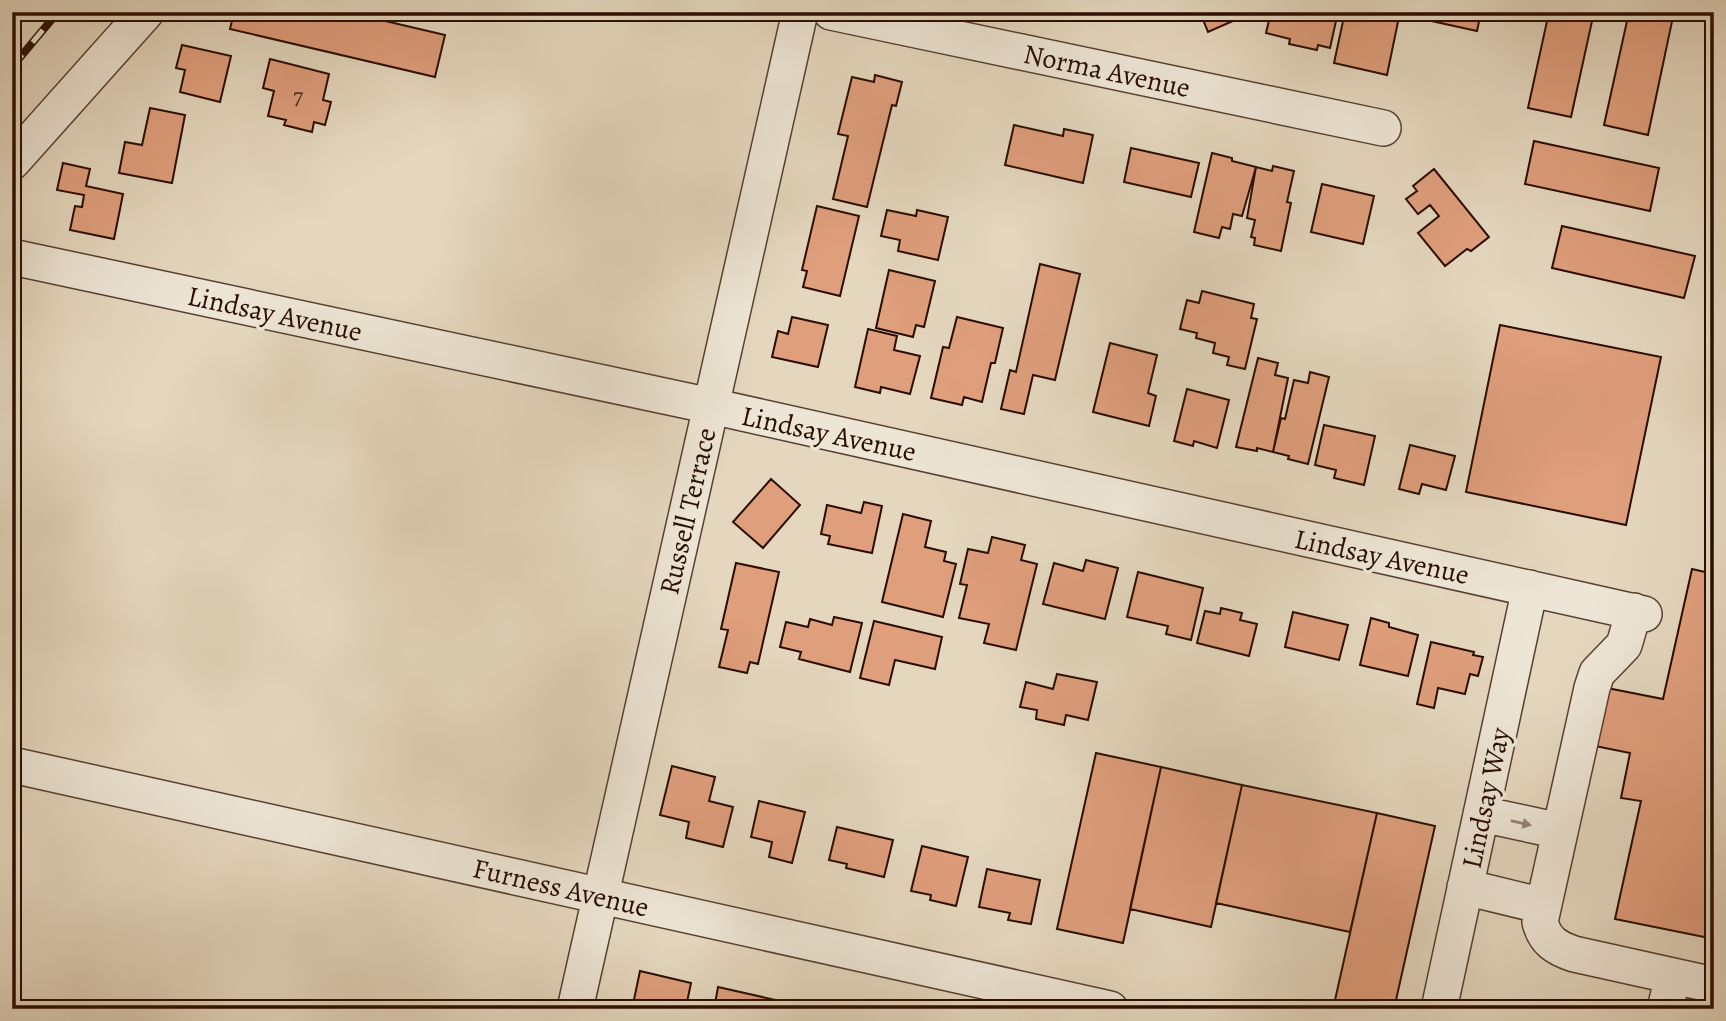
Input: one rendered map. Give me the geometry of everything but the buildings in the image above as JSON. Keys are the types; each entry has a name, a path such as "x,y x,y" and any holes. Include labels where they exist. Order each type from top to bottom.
{"street":[{"path":"12,162 146,12"},
{"name":"Russell Terrace","path":"575,1009 800,12"},
{"name":"Norma Avenue","path":"831,12 1383,128"},
{"name":"Lindsay Avenue","path":"12,257 711,407 1639,613 1624,645 1605,663 1594,680 1560,831"},
{"name":"Lindsay Way","path":"1439,1009 1530,588"},
{"name":"Furness Avenue","path":"12,765 1110,1009"},
{"path":"1482,814 1560,831 1540,922 1543,933 1558,948 1669,992 1714,985"},
{"path":"1465,887 1544,906"}],"railway":[{"path":"12,67 58,12"}]}
